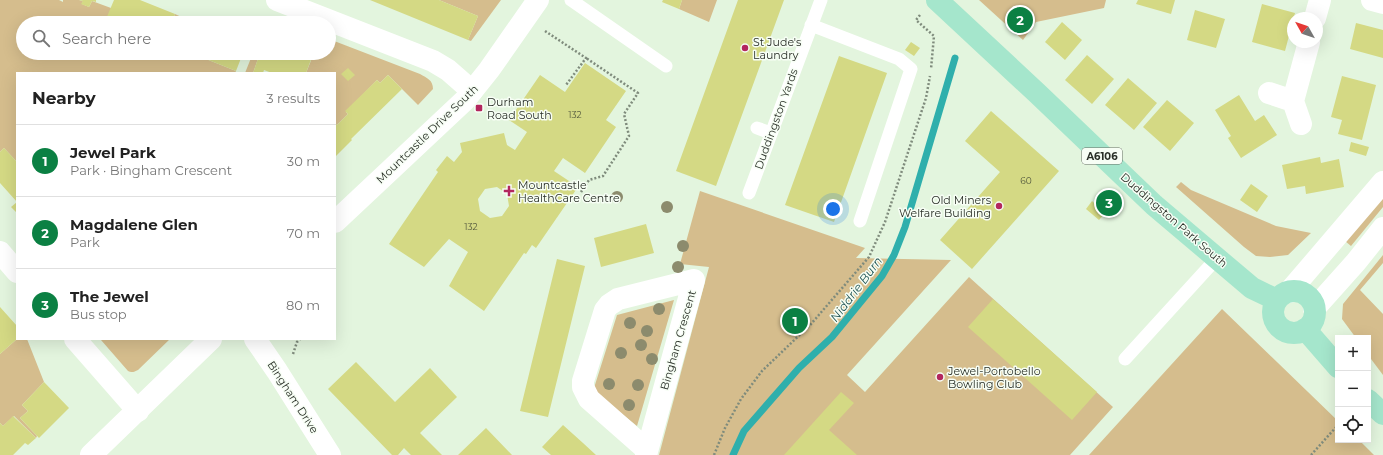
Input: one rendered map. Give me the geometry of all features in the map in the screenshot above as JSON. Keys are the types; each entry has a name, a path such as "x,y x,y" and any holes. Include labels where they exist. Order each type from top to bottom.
{"main road":[{"name":"Duddingston Park South","path":"937,0 1154,205 1252,288 1283,296 1299,292 1304,294 1309,299 1314,310"},
{"path":"1283,296 1273,313 1276,323 1280,328 1291,333 1305,329 1313,320 1314,310"},
{"path":"1305,329 1335,364"},
{"path":"1371,403 1383,414"}],"street":[{"path":"277,0 319,16"},
{"name":"Mountcastle Drive South","path":"336,221 453,112 489,70 538,0"},
{"path":"1317,12 1320,0"},
{"path":"1372,0 1383,4"},
{"path":"336,23 433,60 448,70 472,91"},
{"path":"1301,124 1294,101 1307,48"},
{"path":"1269,93 1294,101"},
{"path":"1283,296 1383,182"},
{"path":"1314,310 1356,262 1383,228"},
{"path":"0,252 16,271"},
{"name":"Bingham Crescent","path":"694,280 646,452 589,399 583,387 583,381 603,316 609,305 618,299 694,280"},
{"path":"76,340 138,411"},
{"path":"91,455 210,340"},
{"name":"Bingham Drive","path":"256,340 298,403 330,455"}],"lane":[{"path":"571,0 666,66"},
{"name":"Duddingston Yards","path":"749,193 820,0"},
{"path":"811,25 899,59 911,69 860,221"},
{"path":"757,128 771,133"},
{"path":"1125,359 1217,258"}],"path":[{"path":"543,29 638,93 624,114 629,136 603,176 589,180 581,192"},
{"path":"566,85 586,58"},
{"path":"1311,455 1335,428"}],"shaded area":[{"path":"0,0 59,0 63,2 63,0 79,0 83,1 82,4 89,7 92,1 111,8 109,16 16,16 16,60 208,60 236,71 16,72 16,161 4,148 0,152"},
{"path":"439,0 501,0 471,41 468,40 478,16"},
{"path":"682,0 717,0 709,22 679,9"},
{"path":"979,0 1106,0 1104,8 1036,22 1023,40"},
{"path":"336,42 420,74 431,81 433,89 418,105 388,75 380,83 377,80 346,112 348,114 337,125 336,72 306,72 311,60 336,60"},
{"path":"250,60 258,60 253,72 245,72"},
{"path":"1181,182 1191,190 1276,226 1311,233 1288,255 1270,257 1256,256 1176,187"},
{"path":"700,191 865,248 856,258 951,260 847,375 865,392 969,277 1113,407 1070,455 659,455 709,267 680,264"},
{"path":"1383,197 1383,207 1351,246 1345,241"},
{"path":"1383,255 1383,263 1360,290 1383,314 1383,375 1371,359 1371,335 1354,335 1342,319 1343,304"},
{"path":"674,300 637,426 598,395 594,388 617,315"},
{"path":"1222,309 1335,418 1335,443 1362,443 1374,455 1089,455"},
{"path":"16,340 27,340 44,382 22,405 28,411 20,418 37,436 36,438 14,416 3,426 0,423 0,354"},
{"path":"101,340 169,340 138,370 134,372 128,371"}],"building":[{"path":"79,0 96,0 96,2 92,1 89,7 81,4 83,1"},
{"path":"114,0 140,0 175,14 174,16 107,16"},
{"path":"370,0 439,0 478,16 468,40"},
{"path":"663,0 682,0 679,9 662,2"},
{"path":"738,0 784,0 716,186 676,171"},
{"path":"1138,0 1175,0 1171,14 1136,4"},
{"path":"1262,4 1291,12 1287,12 1287,43 1285,51 1252,42"},
{"path":"1195,10 1225,19 1216,48 1187,40"},
{"path":"1062,22 1082,40 1065,60 1045,42"},
{"path":"1356,23 1383,30 1383,58 1350,49"},
{"path":"911,42 920,48 914,56 905,50"},
{"path":"1087,55 1114,79 1092,104 1065,80"},
{"path":"839,56 887,73 834,222 785,205"},
{"path":"208,60 240,60 236,71"},
{"path":"258,60 311,60 306,72 269,72 264,70 263,72 253,72"},
{"path":"585,63 626,91 606,120 616,127 585,173 563,158 554,171 578,187 536,248 532,245 526,254 524,253 484,311 449,286 468,252 449,239 424,267 389,244 438,172 436,170 447,156 454,162 462,152 460,143 504,133 507,145 515,150 527,132 509,120 540,75 565,92","holes":["497,187 507,194 509,206 502,216 490,218 480,211 478,199 485,189"]},
{"path":"348,68 355,75 348,81 341,74"},
{"path":"388,75 402,89 351,139 352,140 336,156 336,124 337,125 348,114 345,111 377,80 380,83"},
{"path":"1342,76 1376,85 1362,140 1338,134 1342,120 1331,117"},
{"path":"1128,78 1157,103 1134,130 1105,105"},
{"path":"1239,95 1255,121 1264,115 1277,135 1241,158 1228,138 1231,136 1215,110"},
{"path":"1167,100 1194,123 1170,151 1143,127"},
{"name":"Old Miners Welfare Building","path":"991,111 1059,171 972,269 940,240 1000,172 965,141"},
{"path":"1351,142 1369,147 1366,156 1349,151"},
{"path":"4,148 16,161 16,201 0,183 0,152"},
{"path":"1320,157 1321,163 1339,159 1344,187 1306,194 1305,186 1287,189 1282,165"},
{"path":"1251,184 1268,196 1257,212 1240,200"},
{"path":"1092,201 1105,213 1099,220 1086,209"},
{"path":"16,203 16,212 11,207"},
{"path":"646,224 654,253 601,267 594,238"},
{"path":"557,259 585,266 548,417 520,411"},
{"path":"993,299 1097,392 1072,420 968,327"},
{"path":"0,307 16,325 16,340 0,354"},
{"path":"356,362 395,402 430,368 457,397 420,433 442,455 411,455 404,448 398,455 392,455 328,389"},
{"path":"44,382 69,408 39,438 20,418 28,411 22,405"},
{"path":"841,392 854,403 829,430 857,455 784,455"},
{"path":"13,416 36,438 28,445 25,443 13,455 0,455 0,423 3,426"},
{"path":"563,425 596,455 551,455 542,447"},
{"path":"486,428 512,455 458,455"}],"waterway":[{"name":"Niddrie Burn","path":"733,455 744,431 799,368 832,337 882,276 894,255 905,227 955,58"}],"place":[{"name":"Magdalene Glen","path":"1020,20"},
{"name":"St Jude's Laundry","path":"745,48"},
{"name":"Durham Road South","path":"479,108"},
{"name":"Mountcastle HealthCare Centre","path":"509,191"},
{"name":"The Jewel","path":"1109,203"},
{"name":"Old Miners Welfare Building","path":"999,206"},
{"name":"Jewel Park","path":"795,321"},
{"name":"Jewel-Portobello Bowling Club","path":"940,377"}]}
